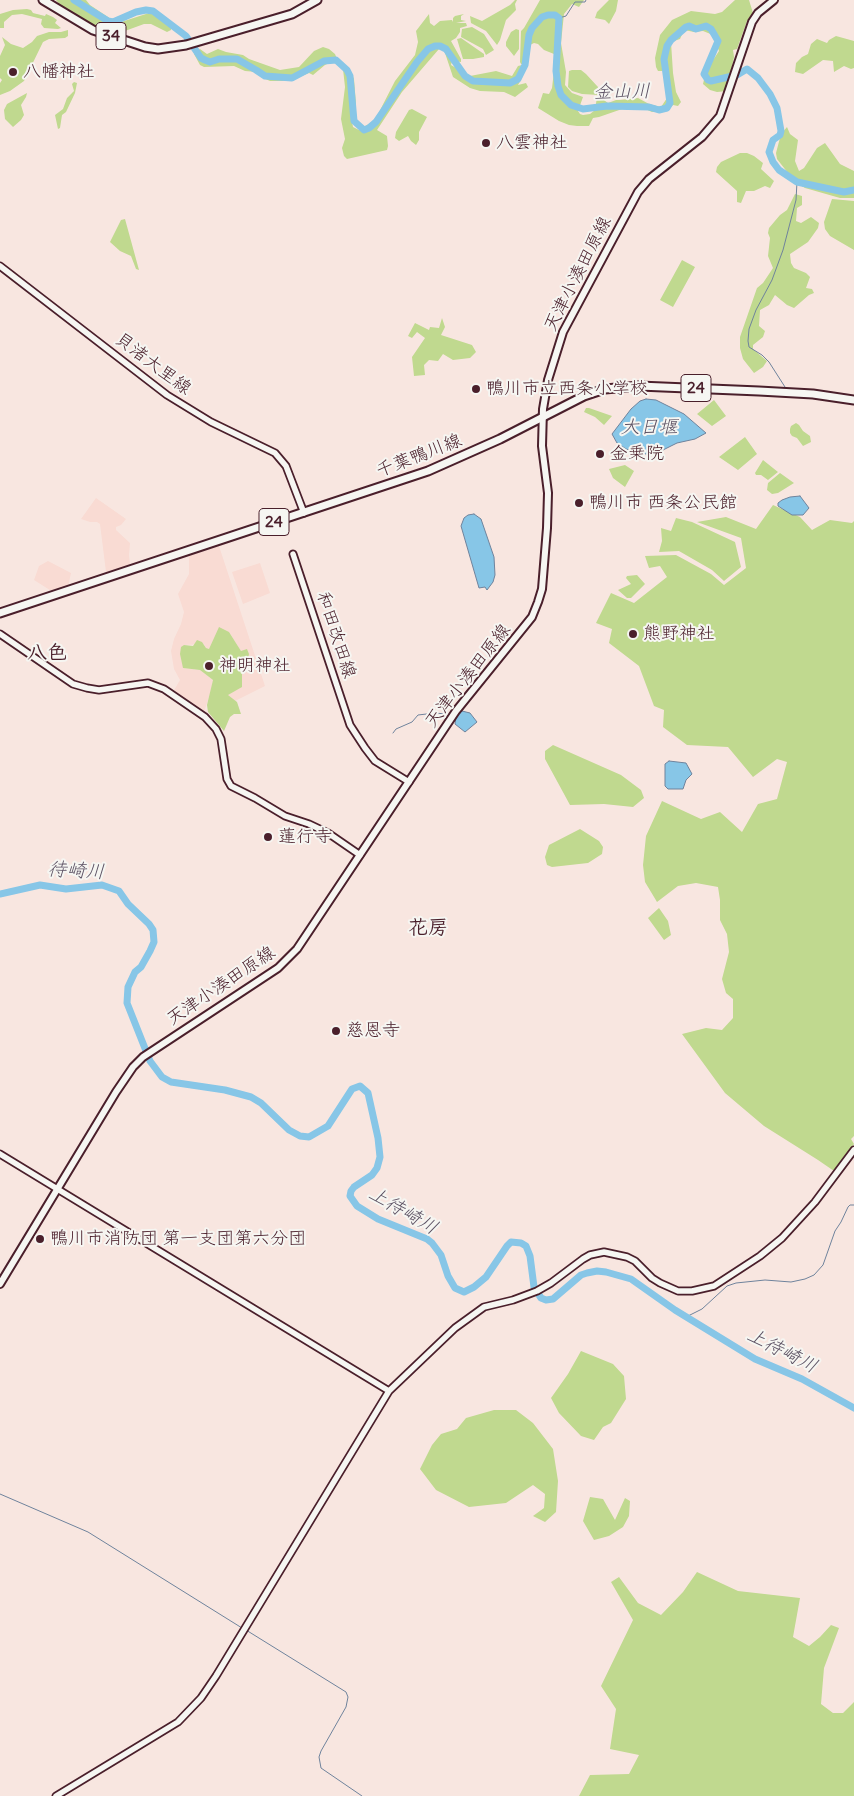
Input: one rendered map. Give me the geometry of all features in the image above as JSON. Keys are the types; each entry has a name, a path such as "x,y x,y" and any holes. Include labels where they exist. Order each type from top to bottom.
{"main road":[{"name":"34","path":"43,0 83,25 115,38 154,48 186,45 292,14 317,0"},
{"name":"天津小湊田原線","path":"0,1284 120,1085 136,1063 278,968 301,945 462,702 528,623 538,602 544,575 548,510 542,451 543,416 548,380 563,332 638,192 649,179 710,129 723,111 752,22 758,13 774,0"},
{"name":"千葉鴨川線","path":"0,613 436,468 500,439 591,393 627,386 786,392 854,400"}],"street":[{"name":"貝渚大里線","path":"0,266 167,395 211,422 274,452 286,466 304,513"},
{"name":"和田改田線","path":"293,554 350,725 364,748 375,761 409,782"},
{"path":"0,634 67,681 80,686 99,690 148,683 160,686 195,710 216,729 221,739 227,779 231,786 291,819 309,824 328,833 360,856"},
{"path":"56,1796 178,1722 201,1698 389,1391 455,1328 484,1307 525,1296 551,1283 590,1255 604,1252 627,1257 635,1261 652,1278 678,1291 692,1292 714,1286 760,1256 794,1226 815,1202 854,1150"},
{"path":"0,1154 389,1391"}],"shaded area":[{"path":"96,498 126,519 121,525 116,527 116,530 130,543 130,565 106,572 100,524 81,519"},
{"path":"219,546 265,686 235,701 227,695 242,680 242,672 244,670 241,651 229,632 209,649 204,644 184,645 183,668 200,670 213,680 204,712 173,692 180,680 174,669 171,651 184,612 178,594 189,574 189,556"},
{"path":"48,561 71,573 68,587 53,592 34,580 39,566"},
{"path":"260,563 270,593 243,604 232,572"}],"green space":[{"path":"56,0 86,0 90,5 111,19 112,25 149,13 155,15 171,30 167,32 151,24 144,24 114,35 103,32 64,10"},
{"path":"517,0 515,4 516,10 506,20 497,45 486,31 471,23 470,16 482,21 510,5"},
{"path":"540,0 584,0 579,7 572,4 564,14 561,43 566,72 565,85 572,93 583,97 578,111 583,115 590,114 595,110 597,97 608,103 616,100 638,98 649,104 661,107 667,98 667,92 663,71 658,71 655,58 660,35 672,20 691,11 715,14 722,12 735,0 749,0 753,13 747,21 737,49 733,50 734,57 727,91 717,92 710,90 703,84 706,71 719,51 713,35 703,31 684,30 680,39 671,42 676,92 681,102 678,106 673,105 663,112 625,108 593,118 589,126 577,126 559,121 538,108 543,93 549,94 552,88 554,54 534,43 530,45 528,57 523,64 520,62 521,31"},
{"path":"609,0 618,0 616,11 609,24 605,20 595,18 597,12"},
{"path":"27,9 33,13 45,16 46,14 53,17 57,20 55,23 61,28 44,28 41,24 42,19 22,14 12,15 4,22 4,28 0,28 0,14 13,10"},
{"path":"429,14 430,23 434,26 440,21 452,20 453,22 455,16 464,14 461,16 461,20 466,21 456,23 466,23 467,26 460,28 456,38 451,41 461,62 452,61 451,65 470,76 496,71 512,76 518,66 522,65 524,69 518,85 526,83 528,87 515,97 504,92 480,91 470,88 453,77 444,50 439,49 402,92 377,130 387,136 387,150 347,159 342,148 345,139 341,119 345,87 343,69 350,71 354,79 356,104 351,116 353,127 359,130 375,120 395,81 415,55 418,42 416,31"},
{"path":"472,27 484,34 494,50 486,55 483,49 461,37 462,29"},
{"path":"516,29 519,30 519,49 514,56 506,46 506,42 511,32"},
{"path":"68,30 68,36 65,38 49,39 43,42 24,81 10,91 0,95 0,83 2,80 0,78 0,56 5,45 2,37 11,44 23,48 37,36 49,32"},
{"path":"836,36 854,41 854,68 851,69 844,66 834,72 833,61 823,60 803,74 795,72 796,63 808,54 811,44 817,39 827,43"},
{"path":"461,38 484,54 484,57 463,59 457,39"},
{"path":"323,47 335,54 337,59 325,65 313,75 309,73 292,80 282,81 270,81 261,77 260,69 257,72 245,71 234,66 204,67 200,65 194,54 200,49 207,54 218,49 243,55 280,70 299,67 314,51"},
{"path":"581,70 586,74 598,87 599,95 582,94 572,91 568,87 569,71"},
{"path":"74,82 77,83 75,93 66,112 62,115 60,128 58,129 55,115 63,109 67,98 74,91 72,84"},
{"path":"27,93 21,105 24,115 13,127 5,119 4,110 7,104"},
{"path":"412,109 427,117 419,132 419,140 416,145 408,136 399,141 395,138 396,132 409,110"},
{"path":"787,127 790,134 798,140 795,161 799,171 804,168 817,148 825,143 840,164 854,171 854,198 840,198 805,188 795,182 777,159 776,153 781,134"},
{"path":"740,153 754,156 763,163 761,169 774,181 770,188 765,186 754,191 746,191 741,203 737,202 737,191 716,172 721,162"},
{"path":"795,194 802,196 802,205 797,208 796,221 801,223 811,217 819,223 818,228 808,242 790,254 791,263 794,268 806,273 810,277 806,288 812,289 814,293 794,308 775,295 769,305 760,310 759,326 765,331 763,337 753,345 753,349 767,361 763,367 754,373 743,359 740,337 757,288 763,283 773,268 768,256 769,228 787,210"},
{"path":"832,199 854,201 854,250 830,236 825,229 824,222"},
{"path":"125,219 139,270 136,269 131,256 120,251 110,242 121,220"},
{"path":"682,260 695,267 673,307 660,300"},
{"path":"442,318 445,327 441,335 472,345 476,352 470,358 453,360 443,354 438,361 429,360 424,365 425,375 414,376 412,357 425,338 417,332 412,338 408,336 415,323 429,330 430,327 439,328"},
{"path":"714,400 726,416 712,426 697,414"},
{"path":"586,408 612,416 604,425 595,417 584,412"},
{"path":"796,423 810,436 811,442 803,446 797,438 792,436 790,429"},
{"path":"745,437 757,454 738,470 719,457"},
{"path":"763,460 778,472 768,480 755,473"},
{"path":"625,465 634,471 625,487 613,478 609,469"},
{"path":"780,473 794,483 778,493 772,494 767,490 768,483"},
{"path":"773,505 800,517 812,530 830,520 852,523 854,521 854,1136 851,1139 854,1144 834,1171 764,1126 725,1093 682,1034 706,1028 722,1030 733,1018 733,999 726,993 722,979 729,952 727,934 720,920 718,887 696,883 678,886 657,902 645,882 643,865 646,836 662,801 701,819 720,812 742,832 758,804 777,799 787,762 777,759 753,777 728,747 687,745 663,727 664,710 654,706 639,666 609,643 612,629 596,623 611,593 634,603 667,577 660,566 649,568 645,556 676,555 711,574 724,585 746,568 741,538 697,522 726,517 756,529"},
{"path":"676,518 692,522 735,542 741,567 724,581 712,570 679,551 659,552 662,541 661,528 671,531"},
{"path":"637,575 645,584 631,598 627,598 618,590 631,584 626,578 627,576"},
{"path":"219,627 229,632 241,651 247,649 249,654 248,659 243,663 245,668 242,672 242,687 228,695 237,702 241,714 234,714 230,717 224,731 208,712 207,705 213,680 200,670 183,668 180,654 181,647 184,645 193,646 197,640 209,649"},
{"path":"553,745 621,775 641,790 644,798 633,807 604,804 570,805 545,759 545,751"},
{"path":"580,829 599,841 603,847 602,854 588,863 552,867 547,865 545,857 549,845"},
{"path":"659,908 668,921 671,935 664,940 648,918"},
{"path":"581,1351 613,1364 624,1376 626,1399 611,1423 603,1427 594,1440 581,1436 559,1413 551,1398"},
{"path":"494,1410 516,1410 533,1423 553,1449 558,1481 556,1512 545,1522 533,1516 544,1508 545,1494 533,1485 506,1503 469,1507 436,1490 420,1469 432,1445 441,1434 457,1429 466,1418"},
{"path":"590,1497 603,1499 615,1520 625,1498 630,1501 629,1516 623,1527 609,1536 594,1540 583,1521"},
{"path":"697,1572 738,1591 800,1598 793,1637 809,1646 831,1625 839,1628 824,1668 821,1704 833,1713 843,1713 854,1702 854,1796 579,1796 590,1775 629,1774 639,1755 610,1749 616,1709 601,1686 633,1620 611,1582 619,1577 638,1603 661,1615 683,1592"}],"water":[{"name":"大日堰","path":"646,399 656,400 684,414 706,433 695,439 677,443 655,454 642,454 626,449 617,443 612,434 631,409 640,401"},
{"path":"800,496 809,508 803,515 792,515 778,506 778,503 782,500"},
{"path":"474,514 481,519 494,557 495,575 493,582 487,590 485,587 479,588 461,526 464,518"},
{"path":"462,711 470,713 477,722 465,732 455,724 456,717"},
{"path":"669,761 686,763 692,774 686,780 683,789 668,789 665,786 665,764"}],"waterway":[{"name":"金山川","path":"74,0 108,21 113,22 136,12 153,11 186,36 201,58 210,62 219,59 237,59 265,76 292,78 324,61 336,60 347,70 350,76 354,121 364,130 376,122 417,62 428,49 435,46 446,49 465,76 473,81 510,83 518,79 525,65 529,35 532,28 542,17 548,15 555,15 559,18 556,71 558,86 561,95 571,105 583,109 607,106 649,107 659,110 667,108 670,103 664,59 667,46 686,27 689,26 696,29 706,26 711,29 718,41 704,74 708,80 737,75 747,69 758,78 770,94 777,108 781,131 780,135 773,140 769,152 779,170 797,182 844,192 854,190"},
{"path":"559,18 566,16 575,2 585,2 586,0"},
{"path":"785,387 769,362 749,347 748,341 749,329 756,310 772,280 783,250 796,200 797,182"},
{"path":"393,733 396,729 412,722 418,715 446,714"},
{"name":"上待崎川","path":"0,894 40,885 66,889 102,885 119,891 128,904 153,930 154,942 128,987 127,1003 150,1061 162,1077 171,1082 225,1090 251,1097 261,1103 289,1130 300,1136 309,1137 328,1126 352,1089 360,1086 368,1093 378,1138 380,1157 377,1168 372,1175 354,1187 350,1196 357,1206 378,1219 427,1239 432,1243 441,1255 448,1276 455,1288 464,1292 474,1287 486,1277 511,1242 521,1243 526,1246 530,1256 534,1287 541,1298 546,1300 553,1299 581,1275 587,1273 606,1272 631,1279 675,1310 755,1359 802,1379 854,1408"},
{"path":"686,1317 702,1309 727,1286 736,1283 765,1280 791,1282 814,1275 823,1265 835,1231 848,1207 854,1205"},
{"path":"0,1494 88,1532 242,1628"},
{"path":"246,1630 346,1692 348,1697 346,1707 319,1757 321,1768 362,1796"}],"place":[{"name":"八幡神社","path":"13,72"},
{"name":"八雲神社","path":"486,143"},
{"name":"鴨川市立西条小学校","path":"476,389"},
{"name":"金乗院","path":"600,454"},
{"name":"鴨川市 西条公民館","path":"579,503"},
{"name":"熊野神社","path":"633,634"},
{"name":"神明神社","path":"209,666"},
{"name":"蓮行寺","path":"268,837"},
{"name":"慈恩寺","path":"336,1031"},
{"name":"鴨川市消防団 第一支団第六分団","path":"40,1239"}],"district":[{"name":"八色","path":"47,653"},
{"name":"花房","path":"428,928"}],"water label":[{"name":"待崎川","path":"76,871"}]}
